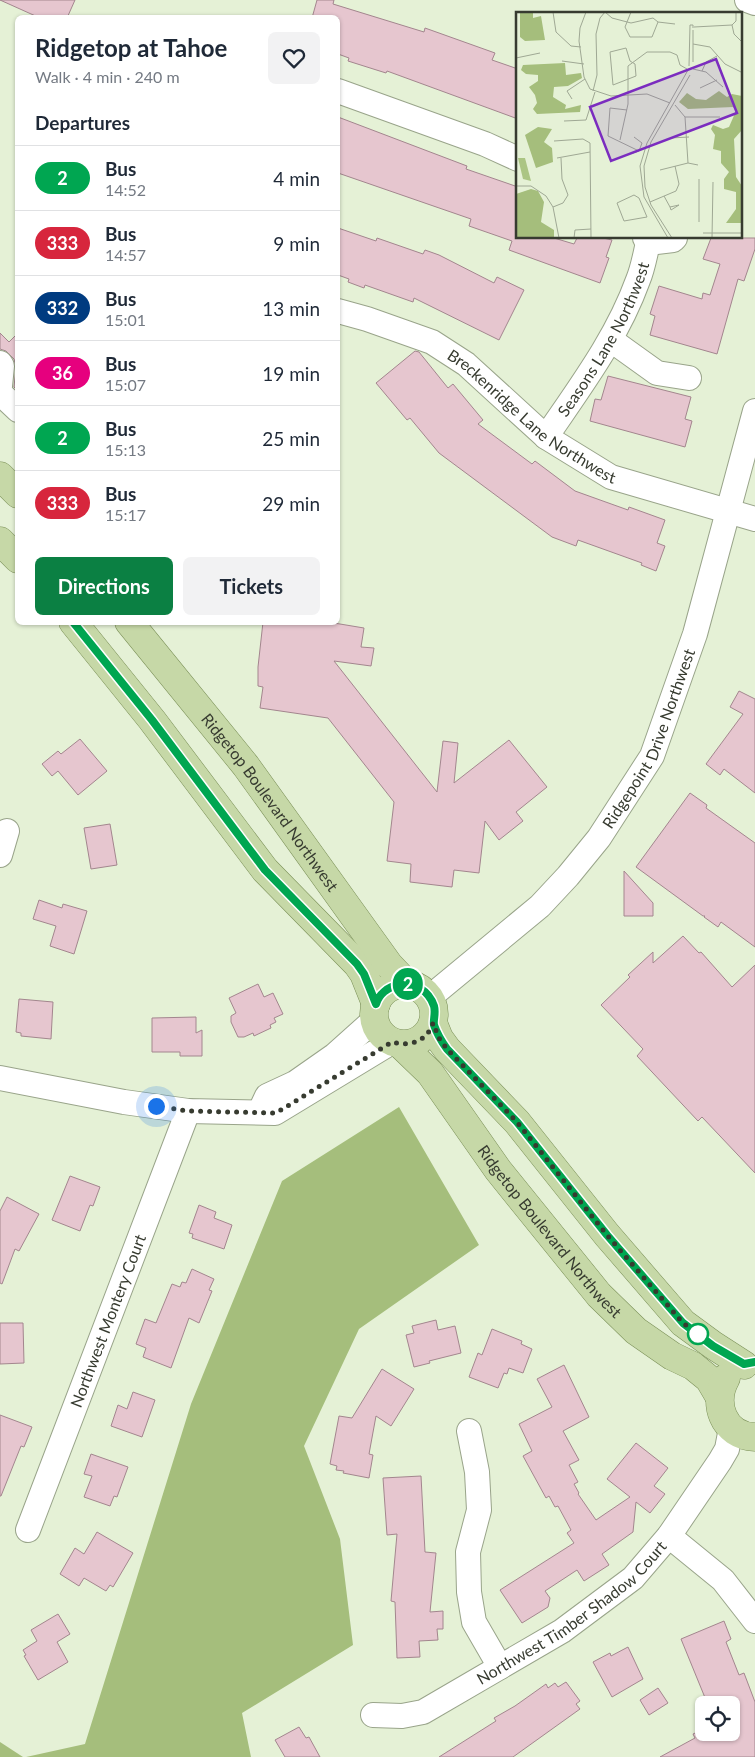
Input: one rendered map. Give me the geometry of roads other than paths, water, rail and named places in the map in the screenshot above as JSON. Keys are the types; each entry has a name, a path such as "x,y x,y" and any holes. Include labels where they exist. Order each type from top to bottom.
{"main road":[{"path":"0,476 15,491"},
{"path":"0,541 15,556"},
{"path":"75,625 152,720 265,870 357,964 364,974 378,1030 384,1037 397,1043 411,1044 420,1041 427,1034 423,1002 393,986 384,991 375,1012"},
{"name":"Ridgetop Boulevard Northwest","path":"131,625 246,766 389,966 423,1002 439,1038 447,1049 517,1122 607,1235 683,1323 713,1346 749,1363"},
{"name":"Ridgetop Boulevard Northwest","path":"397,1043 430,1073 498,1170 599,1295 636,1331 672,1356 692,1366 709,1379 719,1396 722,1413 741,1438"},
{"path":"719,1396 727,1377 734,1369 749,1363"}],"street":[{"path":"747,0 755,3"},
{"path":"340,92 485,144 516,158"},
{"path":"647,240 674,239"},
{"name":"Seasons Lane Northwest","path":"546,437 611,340 639,279 647,240"},
{"name":"Breckenridge Lane Northwest","path":"340,312 432,342 466,364 546,437 611,477 755,519"},
{"path":"611,340 657,373 690,378"},
{"path":"0,363 2,366 0,386"},
{"path":"15,380 0,392 15,407"},
{"name":"Ridgepoint Drive Northwest","path":"423,1002 540,906 568,876 599,838 652,756 695,634 755,411"},
{"path":"0,855 7,831"},
{"path":"260,1111 267,1096 295,1083 335,1056 375,1012"},
{"path":"0,1078 124,1102 188,1111 232,1113 260,1111 276,1113 397,1043"},
{"name":"Northwest Montery Court","path":"28,1530 188,1111"},
{"path":"469,1431 478,1472 479,1510 468,1552 469,1592 474,1622 500,1666"},
{"name":"Northwest Timber Shadow Court","path":"373,1715 402,1716 423,1712 562,1631 633,1578 669,1536 741,1438"},
{"path":"669,1536 724,1580 755,1621"}]}
